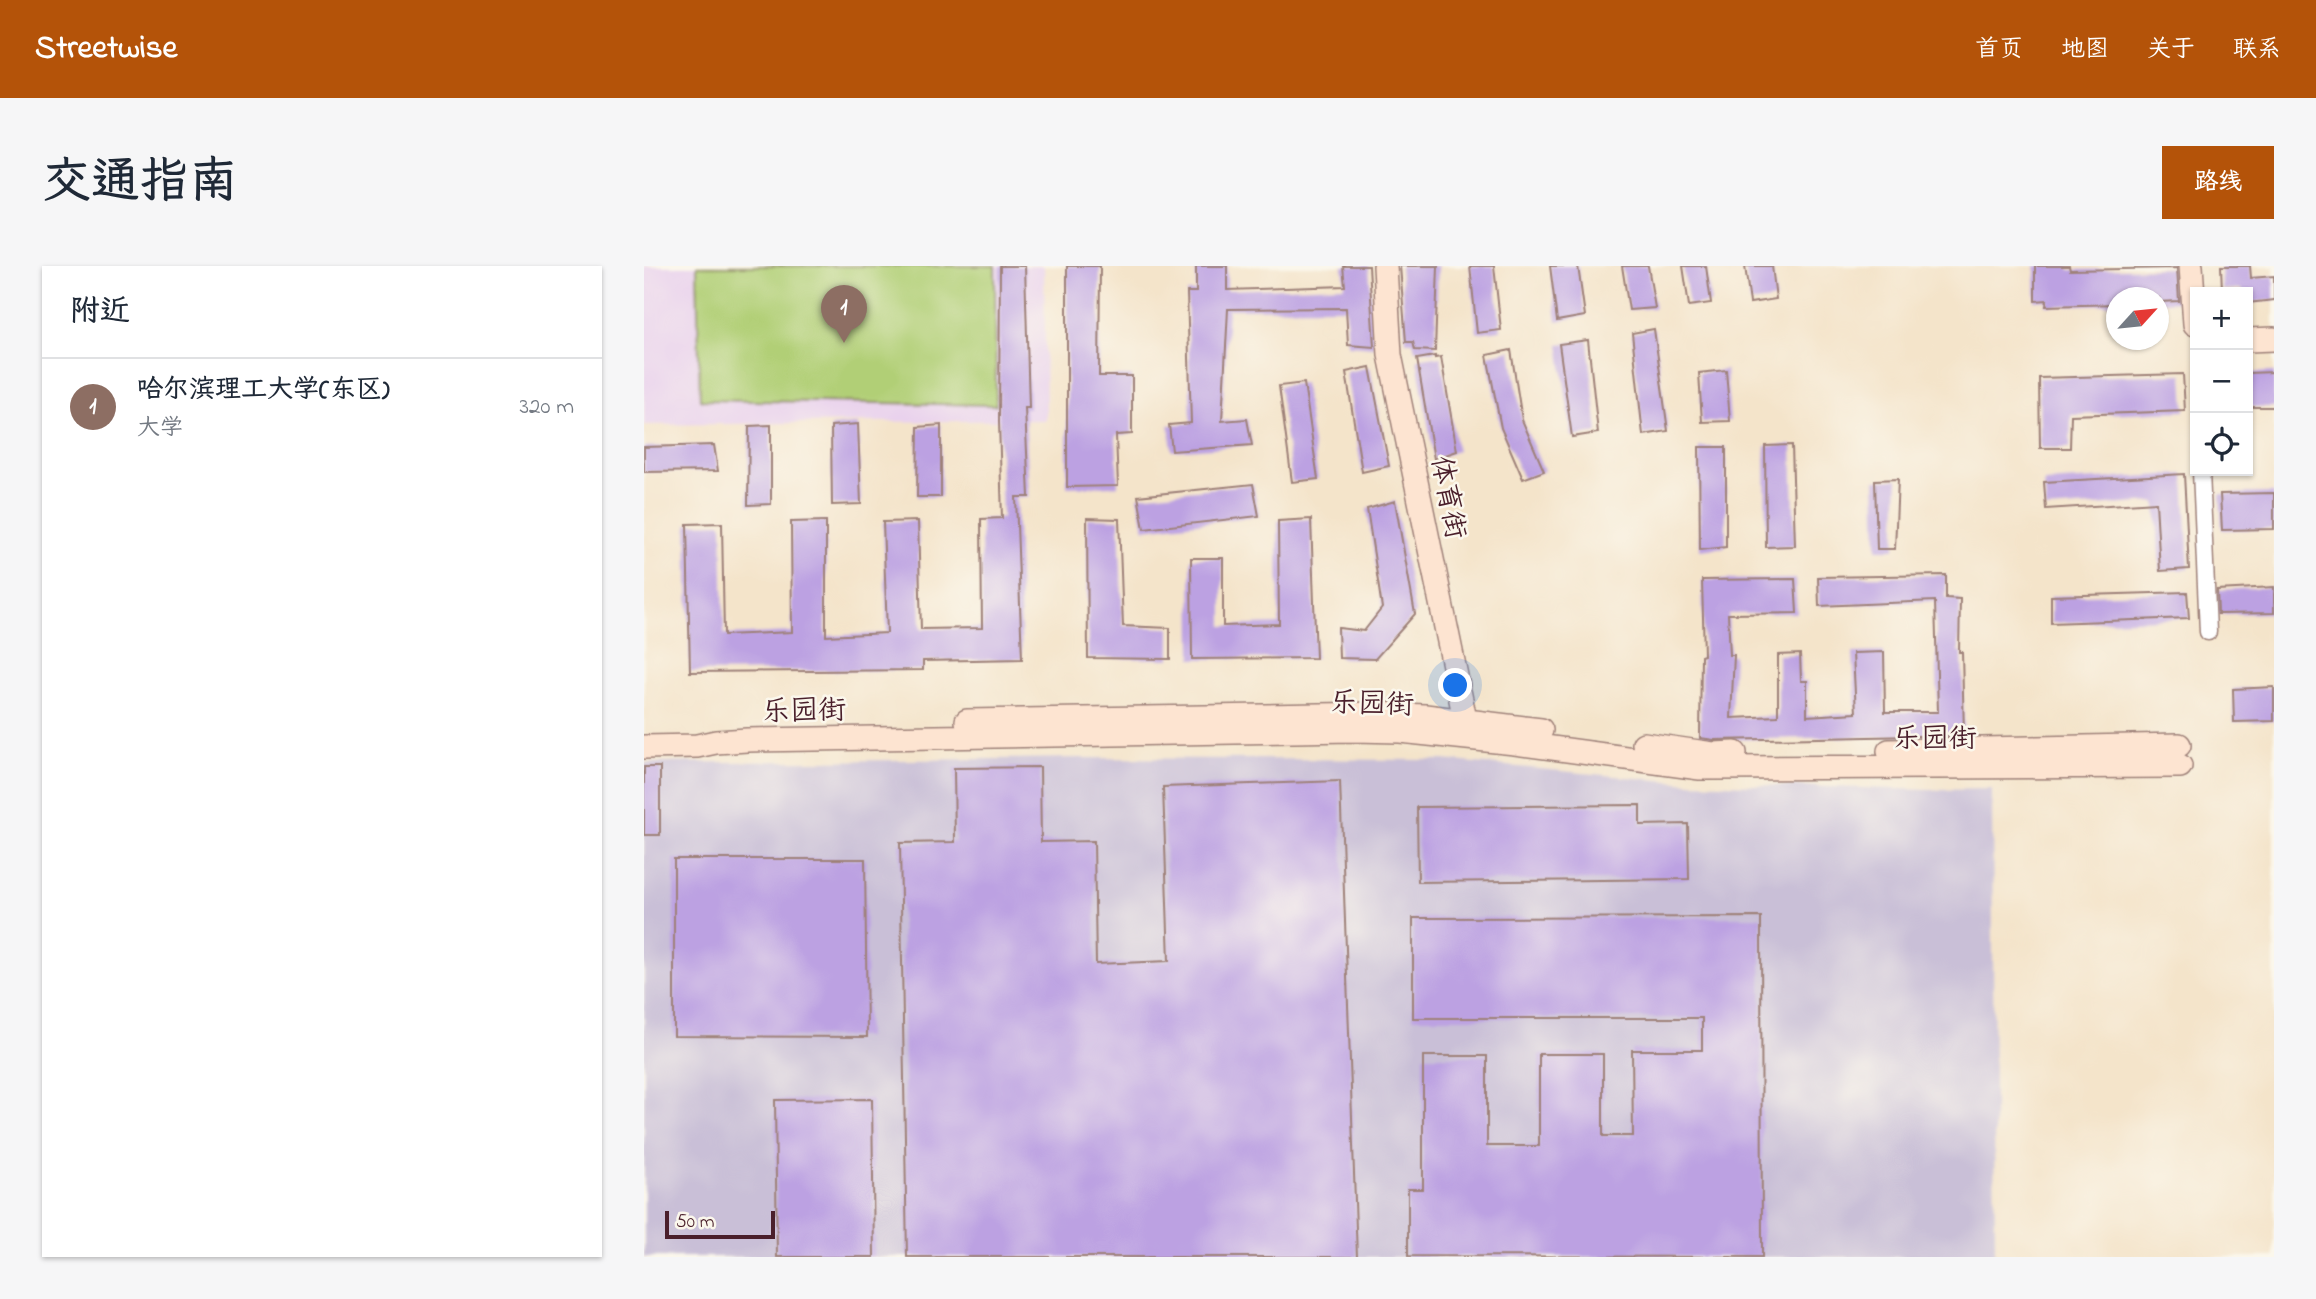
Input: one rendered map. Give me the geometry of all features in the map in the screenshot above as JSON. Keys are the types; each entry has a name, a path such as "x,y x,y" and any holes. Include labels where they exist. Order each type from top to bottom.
{"main road":[{"name":"体育街","path":"1385,266 1390,355 1466,729"},
{"path":"2191,266 2192,287"},
{"path":"2253,340 2274,339"},
{"name":"乐园街","path":"644,732 695,732 707,727 1331,714 1425,716 1466,729"},
{"name":"乐园街","path":"644,747 696,746 716,741 747,740 1466,729 1713,754 2180,756"}],"street":[{"path":"2201,476 2208,632"}],"shaded area":[{"path":"644,266 1044,266 1046,420 644,425"},
{"path":"1080,758 1443,760 1690,783 1929,790 1992,789 1995,1257 644,1257 644,763"}],"green space":[{"path":"697,266 995,266 996,405 700,400"}],"building":[{"path":"1000,266 1025,266 1029,408 1025,408 1029,497 1016,497 1022,659 923,661 923,670 690,672 687,524 722,523 724,635 792,632 791,522 826,521 826,636 887,633 883,522 918,521 921,629 982,628 981,519 1002,518 999,422"},
{"path":"1067,266 1100,266 1099,376 1132,376 1132,434 1116,435 1118,486 1067,487"},
{"path":"1196,266 1227,266 1227,290 1345,286 1343,266 1369,266 1374,347 1348,345 1346,308 1228,309 1222,421 1247,419 1252,445 1172,451 1169,425 1191,423 1187,292 1196,292"},
{"path":"1400,266 1438,266 1435,351 1415,350 1413,342 1406,342"},
{"path":"1470,266 1494,266 1501,330 1477,333"},
{"path":"1550,266 1578,266 1585,316 1557,321"},
{"path":"1622,266 1648,266 1655,308 1629,310"},
{"path":"1683,266 1706,266 1711,303 1689,306"},
{"path":"1745,266 1772,266 1776,299 1750,303"},
{"path":"2035,266 2069,266 2070,270 2177,268 2179,301 2169,302 2169,287 2106,287 2106,304 2046,306 2047,300 2035,301"},
{"path":"2221,266 2250,266 2251,278 2274,276 2274,300 2253,302 2253,287 2222,287"},
{"path":"1654,329 1668,431 1643,435 1632,333"},
{"path":"1588,340 1598,433 1572,437 1559,344"},
{"path":"1511,350 1522,420 1544,471 1523,479 1501,428 1487,355"},
{"path":"1441,357 1457,451 1434,459 1417,359"},
{"path":"1370,367 1389,466 1362,472 1346,372"},
{"path":"1726,370 1730,421 1702,422 1699,373"},
{"path":"2274,372 2274,407 2253,407 2253,373"},
{"path":"2183,374 2185,411 2071,415 2070,448 2040,448 2039,378"},
{"path":"1304,383 1318,479 1292,482 1279,386"},
{"path":"858,424 861,504 832,505 831,426"},
{"path":"771,425 771,504 748,505 749,426"},
{"path":"941,425 941,497 917,497 918,427"},
{"path":"714,445 718,471 644,472 644,447"},
{"path":"1792,445 1795,546 1766,547 1765,446"},
{"path":"1699,447 1726,447 1726,547 1700,550"},
{"path":"2184,474 2189,569 2160,571 2156,502 2046,509 2044,482"},
{"path":"1898,479 1895,549 1877,549 1875,480"},
{"path":"1253,484 1259,516 1144,529 1138,496"},
{"path":"2274,493 2274,529 2222,530 2220,494"},
{"path":"1395,501 1415,614 1375,659 1339,658 1338,628 1364,631 1382,608 1367,509"},
{"path":"1087,518 1119,519 1123,626 1170,628 1170,659 1088,658"},
{"path":"1311,519 1316,658 1192,659 1191,558 1223,558 1223,626 1279,624 1278,521"},
{"path":"1946,575 1946,598 1960,599 1959,652 1962,652 1964,735 1714,740 1700,738 1701,656 1704,655 1702,580 1795,579 1797,613 1728,614 1730,655 1734,655 1731,718 1778,716 1778,655 1800,654 1801,681 1807,681 1807,716 1856,713 1853,653 1884,652 1885,712 1938,712 1935,601 1819,606 1818,577"},
{"path":"2274,587 2274,613 2218,614 2217,590"},
{"path":"2187,592 2189,618 2051,623 2051,596"},
{"path":"2274,687 2274,721 2234,722 2233,689"},
{"path":"644,767 660,767 660,835 644,835"},
{"path":"1040,767 1041,842 1094,841 1096,964 1169,961 1163,787 1340,781 1357,1257 907,1257 900,843 955,842 954,768"},
{"path":"1640,805 1640,825 1688,824 1689,879 1418,882 1417,807"},
{"path":"674,859 865,859 867,1037 674,1036"},
{"path":"1761,917 1762,1257 1408,1256 1408,1189 1423,1189 1423,1056 1487,1056 1487,1146 1539,1146 1539,1054 1603,1054 1603,1136 1633,1136 1632,1050 1702,1050 1702,1018 1413,1018 1413,918"},
{"path":"872,1099 874,1257 777,1257 775,1100"}],"place":[{"name":"哈尔滨理工大学(东区)","path":"844,343"}]}
